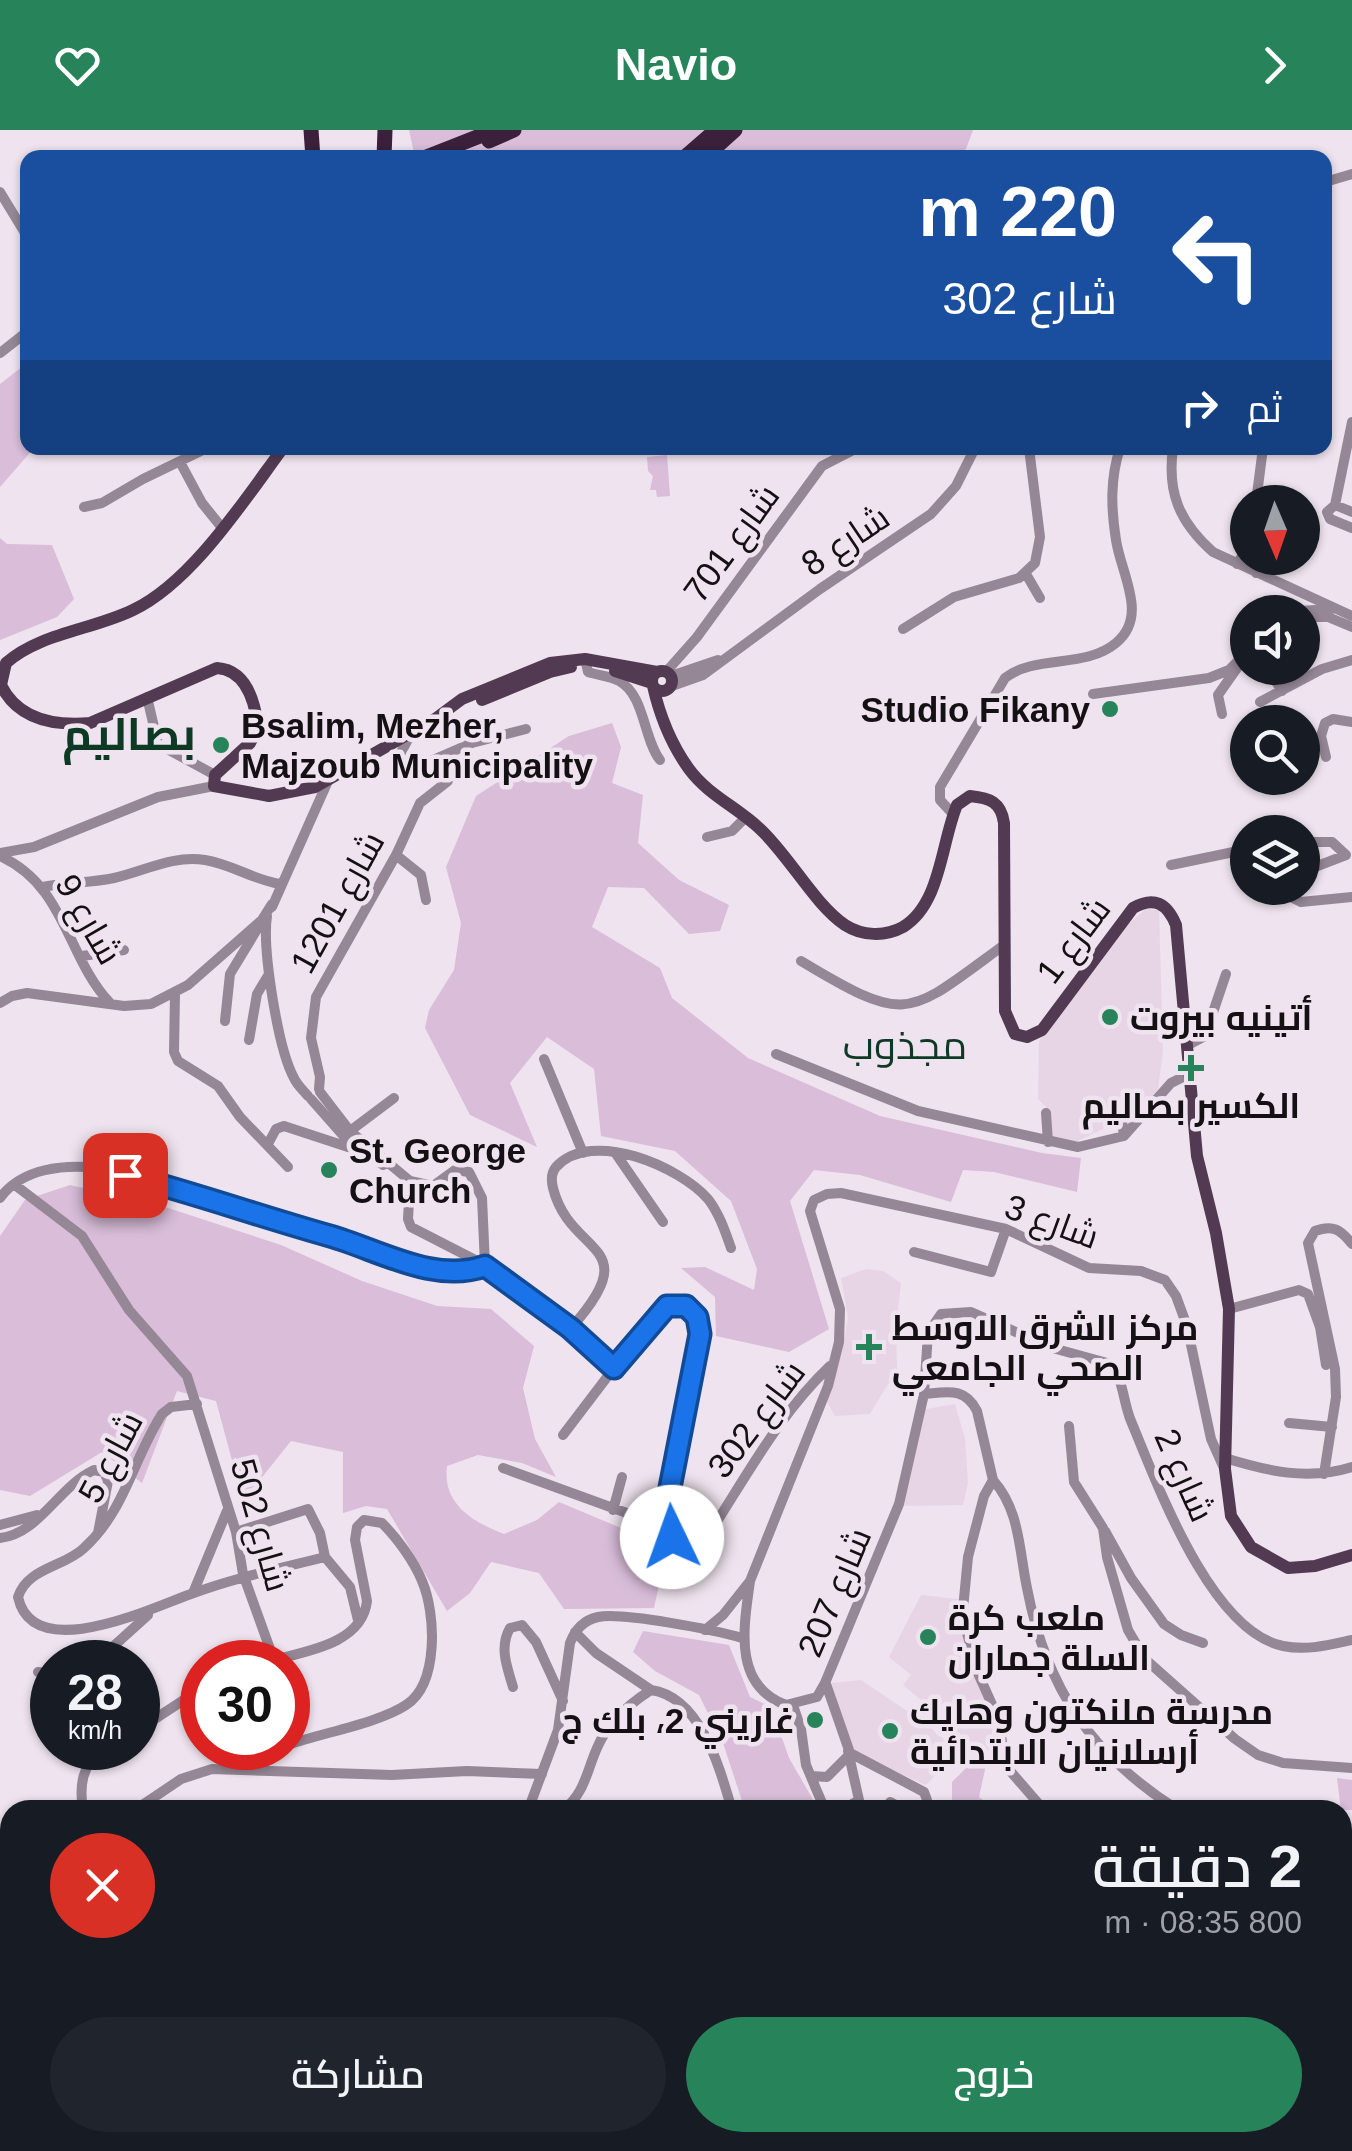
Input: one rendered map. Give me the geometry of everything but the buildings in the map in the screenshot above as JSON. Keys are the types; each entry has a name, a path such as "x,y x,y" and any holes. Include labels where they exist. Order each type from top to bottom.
{"highway":[{"path":"444,150 495,130"},
{"path":"467,150 514,130"},
{"path":"693,150 716,130"},
{"path":"713,150 735,130"}],"main road":[{"path":"278,455 222,529 178,577 137,608 17,653 6,663 1,684 12,703 22,712 57,724 90,723 217,668 230,670 242,678 258,727 250,743 215,781 269,796 328,781 462,700 540,666 585,662 663,680 661,719 697,778 771,840 833,914 855,930 880,934 905,926 923,910 953,814"},
{"name":"شارع 1","path":"953,814 960,800 970,796 988,798 1002,811 1005,1011 1012,1031 1027,1037 1042,1030 1133,908 1145,901 1155,901 1165,906 1176,925 1197,1156 1229,1309 1224,1463 1234,1524 1244,1540 1262,1556 1288,1568 1352,1555"}],"street":[{"path":"0,192 20,225"},
{"path":"0,353 20,337"},
{"path":"1334,505 1352,422"},
{"path":"84,507 102,504 194,455"},
{"name":"شارع 701","path":"663,680 688,658 696,637 822,466 843,455"},
{"name":"شارع 8","path":"663,680 697,679 931,514 956,486 972,455"},
{"path":"903,629 954,597 1026,574 1036,564 1040,537 1032,455"},
{"path":"953,814 940,800 940,788 1006,678 1019,670 1088,657 1104,651 1126,634 1132,604 1116,546 1111,502 1118,455"},
{"path":"1174,455 1172,493 1178,510 1198,539 1230,560"},
{"path":"1258,485 1262,455"},
{"path":"180,462 222,529"},
{"path":"1352,512 1334,505 1328,508 1328,518 1352,528"},
{"path":"1026,574 1040,598"},
{"path":"1261,575 1352,616"},
{"path":"1320,610 1338,609"},
{"path":"1320,618 1352,627"},
{"path":"1260,702 1322,670 1352,660"},
{"path":"585,662 588,672 626,687 660,760"},
{"path":"1093,694 1209,678 1230,669"},
{"path":"1222,714 1218,695 1230,677"},
{"path":"1278,685 1282,691"},
{"path":"147,697 158,744 215,781"},
{"path":"1326,757 1321,736 1325,724 1333,719 1352,722"},
{"path":"412,731 399,756 404,768 472,743 526,729"},
{"path":"0,855 34,846 158,797 215,781"},
{"path":"225,1020 230,974 269,908 328,781"},
{"name":"شارع 1201","path":"314,1093 311,1024 316,998 420,803 448,781"},
{"path":"707,837 732,831 746,817"},
{"path":"1320,842 1332,842 1349,855"},
{"path":"1171,864 1230,853"},
{"path":"396,854 421,875 426,900"},
{"name":"شارع 9","path":"0,855 43,887 96,986 111,1003 143,1006 175,994 269,908"},
{"path":"1320,865 1349,855"},
{"path":"43,887 110,879 178,860 207,860 261,881 280,884"},
{"path":"261,881 269,908 269,974 290,1069 350,1131 410,1181 434,1186 454,1170 469,1172 482,1198 485,1266"},
{"path":"1320,900 1352,897"},
{"path":"801,961 872,1000 907,1006 938,995 1004,946"},
{"path":"82,956 124,950"},
{"path":"249,1040 257,994 269,974"},
{"path":"1186,1046 1204,1036 1226,974"},
{"path":"0,1003 27,993 111,1003"},
{"path":"175,994 174,1047 178,1061 218,1086 288,1167"},
{"path":"776,1054 918,1111 1078,1147 1124,1136 1171,1083 1189,1074"},
{"path":"544,1059 582,1153"},
{"path":"314,1093 332,1122 357,1150"},
{"path":"350,1131 394,1098"},
{"path":"1120,1106 1124,1136"},
{"path":"1046,1113 1048,1142"},
{"path":"268,1144 276,1129 284,1126 357,1150 393,1168"},
{"path":"570,1328 592,1304 605,1272 601,1256 588,1238 565,1218 550,1179 554,1168 582,1153 616,1154 672,1169 709,1200 731,1248"},
{"path":"616,1154 662,1222"},
{"path":"0,1198 33,1174 56,1168 108,1170 351,1242 412,1265 462,1270 485,1266"},
{"path":"410,1181 411,1227 485,1266 570,1328 614,1368 563,1435"},
{"name":"شارع 5","path":"15,1185 82,1236 128,1310 182,1368 197,1404 173,1407 162,1414 116,1510 98,1534 82,1550 23,1584 18,1597 25,1612 46,1626 72,1629 110,1624 192,1593 325,1556"},
{"name":"شارع 3","path":"750,1581 828,1386 839,1342 832,1302 806,1217 808,1202 830,1188 904,1200 1006,1230 1077,1264 1140,1271 1165,1280 1176,1296 1186,1326 1211,1439 1224,1463"},
{"path":"1324,1474 1336,1397 1333,1349 1308,1250 1310,1235 1324,1227 1338,1228 1352,1244"},
{"path":"914,1252 991,1272 1006,1230"},
{"path":"1229,1309 1300,1290 1308,1294 1320,1327 1326,1365"},
{"name":"شارع 302","path":"614,1368 667,1306 682,1304 694,1312 699,1322 699,1342 666,1516 676,1542 696,1546 705,1540 760,1453 831,1365"},
{"name":"شارع 2","path":"924,1394 928,1333 945,1312 971,1312 1049,1348 1111,1364 1120,1378 1128,1414 1176,1526 1204,1577 1223,1602 1254,1633 1281,1646 1304,1648 1352,1640"},
{"path":"924,1394 954,1391 972,1400 992,1480 1004,1492 1017,1527 1035,1626 1076,1720 1096,1745 1165,1800"},
{"name":"شارع 207","path":"750,1581 742,1638 760,1689 778,1702 793,1705 817,1697 900,1504 924,1394"},
{"name":"شارع 502","path":"197,1404 263,1640"},
{"path":"1289,1422 1332,1428"},
{"path":"1069,1426 1074,1482 1131,1578 1164,1624 1181,1636 1203,1643"},
{"path":"1224,1463 1283,1473 1324,1474 1352,1467"},
{"path":"503,1468 668,1528"},
{"path":"0,1538 24,1532 38,1515 94,1470 104,1472 107,1487 98,1534"},
{"path":"613,1510 622,1477"},
{"path":"992,1480 968,1558 964,1617 974,1662 999,1720 1006,1765 1036,1800"},
{"path":"236,1532 310,1509 325,1556 350,1586 358,1620"},
{"path":"192,1593 228,1510"},
{"path":"0,1525 38,1515"},
{"path":"310,1650 345,1635 366,1609 355,1534 360,1522 374,1520 394,1538 425,1589 431,1667 423,1688 405,1706 310,1738"},
{"path":"1102,1528 1128,1630 1144,1659 1234,1739 1258,1755 1284,1763 1352,1768"},
{"path":"705,1630 724,1615 750,1581"},
{"path":"120,1640 152,1610"},
{"path":"534,1800 564,1702 575,1632 595,1618 608,1616 742,1638"},
{"path":"512,1687 504,1654 506,1636 510,1628 522,1625 536,1642 564,1702"},
{"path":"575,1632 596,1652 650,1690 665,1694 692,1716 723,1778 729,1800"},
{"path":"826,1683 859,1800"},
{"path":"575,1800 585,1785 604,1735 630,1705 650,1690"},
{"path":"793,1705 811,1776 822,1800"},
{"path":"811,1776 827,1777 848,1754"},
{"path":"848,1754 924,1792 924,1800"},
{"path":"83,1800 85,1770"},
{"path":"150,1800 181,1780 209,1770"},
{"path":"275,1770 392,1775 467,1771 542,1774"}],"shaded area":[{"path":"409,130 973,130 964,150 413,150"},
{"path":"20,368 20,455 28,455 0,487 0,384"},
{"path":"667,455 670,496 657,497 656,490 650,490 653,476 648,471 647,457"},
{"path":"0,538 7,544 52,545 74,599 57,617 0,640"},
{"path":"612,723 621,747 612,783 643,795 638,843 679,880 729,905 720,931 689,934 644,888 608,887 592,927 660,968 672,998 748,1058 880,1116 1042,1153 1081,1158 1077,1192 994,1172 963,1170 951,1202 860,1175 814,1170 790,1201 829,1329 789,1352 716,1336 715,1297 681,1268 705,1267 754,1290 757,1269 731,1201 675,1151 601,1136 594,1069 547,1037 510,1083 537,1147 470,1115 425,1028 429,1010 454,970 461,923 446,867 476,796 569,736"},
{"name":"أتينيه بيروت","path":"1146,909 1159,910 1163,1051 1157,1096 1124,1135 1120,1104 1113,1124 1078,1141 1052,1140 1046,1107 1038,1099 1039,1041 1126,926"},
{"path":"70,1185 162,1206 281,1245 362,1281 437,1306 491,1309 534,1346 523,1388 535,1439 556,1477 522,1463 478,1455 447,1466 449,1491 462,1510 504,1534 537,1520 559,1502 652,1541 663,1560 698,1570 660,1580 654,1608 564,1609 539,1573 491,1562 470,1593 447,1611 387,1509 366,1506 343,1513 343,1452 291,1441 243,1501 216,1401 177,1391 142,1483 102,1452 30,1496 0,1490 0,1236 25,1200"},
{"name":"مركز الشرق الاوسط الصحي الجامعي","path":"866,1269 883,1271 901,1283 897,1369 870,1414 835,1416 825,1398 841,1356 848,1318 841,1278"},
{"path":"955,1404 965,1439 968,1483 963,1505 903,1506 921,1410"},
{"path":"921,1595 965,1600 964,1648 1000,1730 996,1747 984,1753 940,1727 945,1720 903,1685 911,1675 889,1657"},
{"path":"643,1631 729,1645 750,1697 771,1707 789,1758 813,1800 742,1800 724,1746 699,1695 655,1671 633,1652"},
{"name":"مدرسة ملنكتون وهايك أرسلانيان الابتدائية","path":"861,1680 937,1735 963,1747 926,1785 860,1756 848,1741 832,1683"},
{"path":"969,1758 986,1765 979,1797 983,1800 952,1800 952,1782 966,1768"},
{"path":"1337,1778 1352,1780 1352,1800 1340,1800"}],"place":[{"name":"Studio Fikany","path":"1110,709"},
{"name":"Bsalim, Mezher, Majzoub Municipality","path":"221,745"},
{"name":"أتينيه بيروت","path":"1110,1017"},
{"name":"الكسير بصاليم","path":"1191,1068"},
{"name":"St. George Church","path":"329,1170"},
{"name":"مركز الشرق الاوسط الصحي الجامعي","path":"869,1347"},
{"name":"ملعب كرة السلة جماران","path":"928,1637"},
{"name":"غاريني 2، بلك ج","path":"815,1720"},
{"name":"مدرسة ملنكتون وهايك أرسلانيان الابتدائية","path":"890,1731"}],"district":[{"name":"بصاليم","path":"129,734"},
{"name":"مجذوب","path":"905,1045"}],"route":[{"path":"125,1175 351,1242 412,1265 462,1270 485,1266 570,1328 614,1368 667,1306 686,1306 697,1317 700,1334 666,1508 672,1537"}]}
